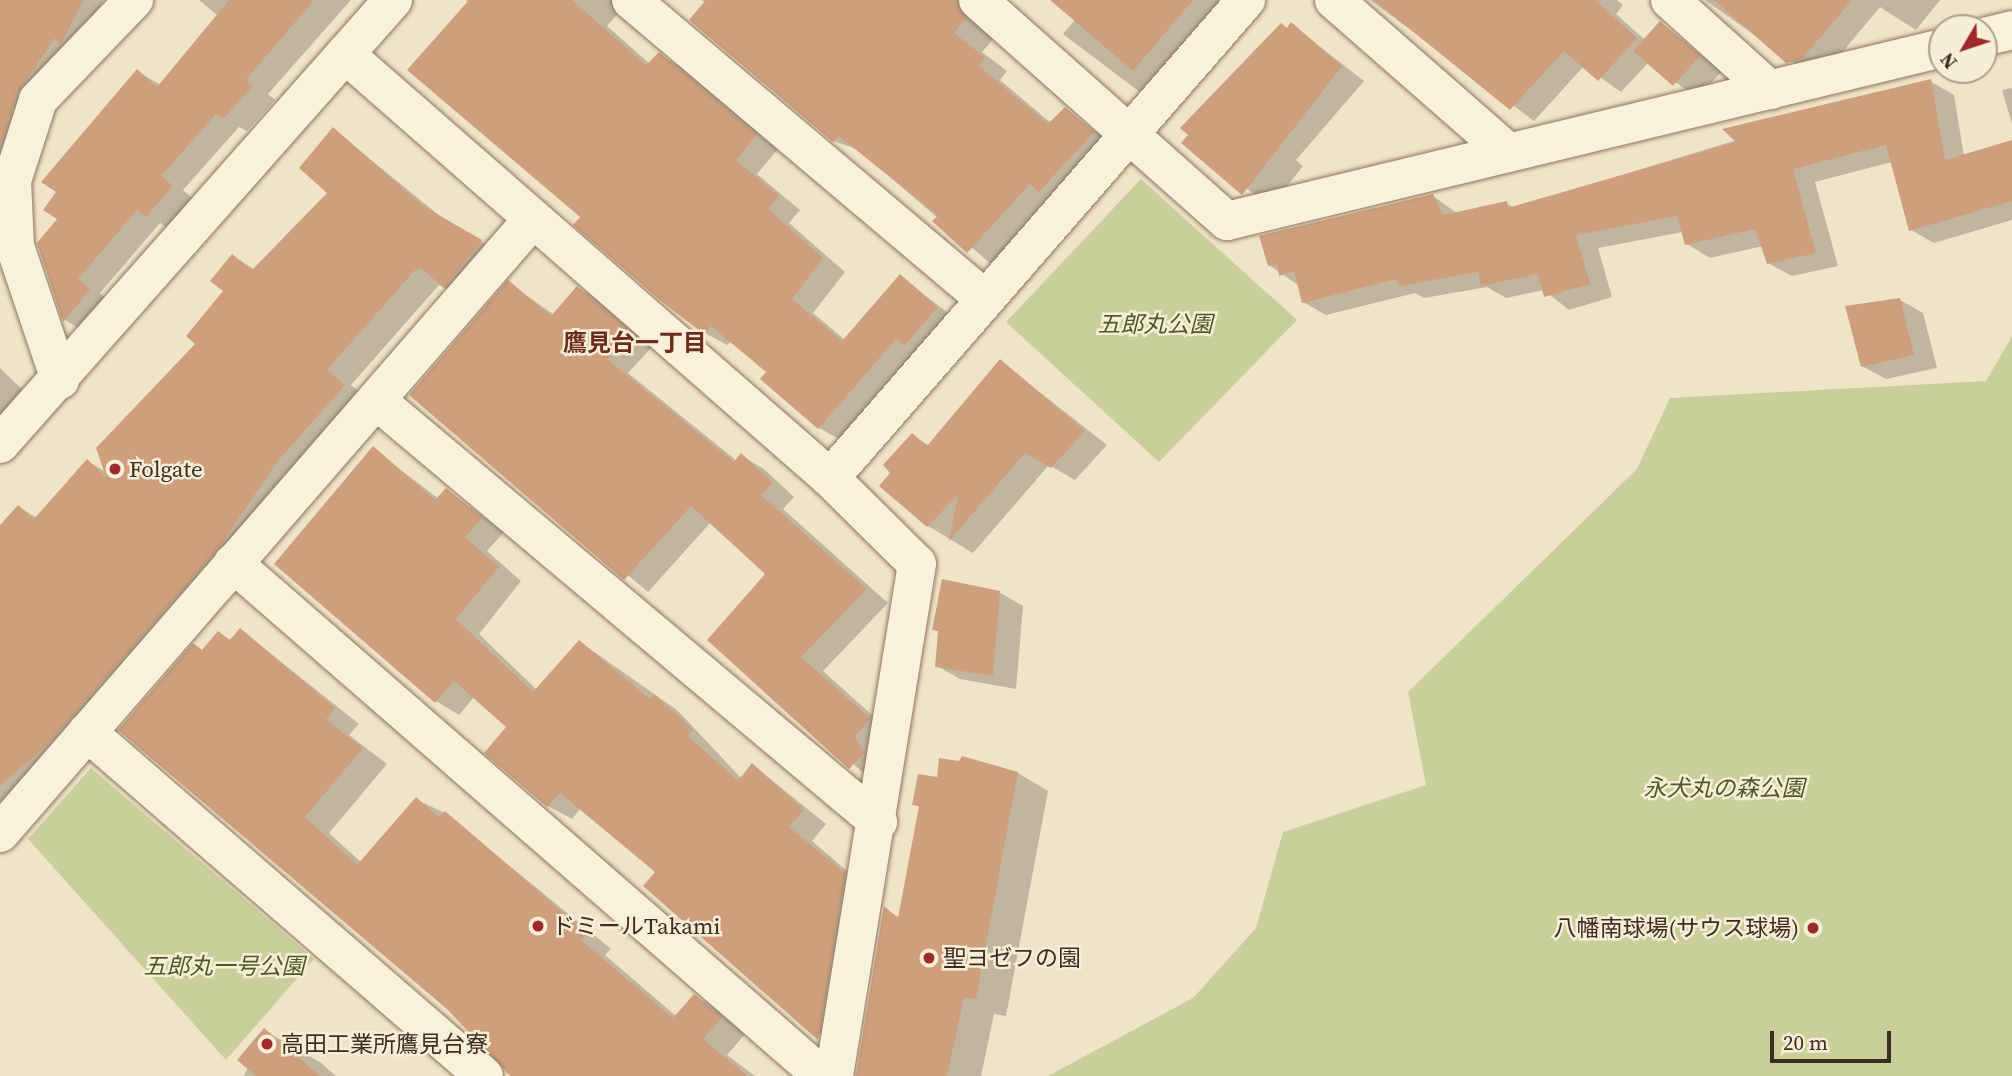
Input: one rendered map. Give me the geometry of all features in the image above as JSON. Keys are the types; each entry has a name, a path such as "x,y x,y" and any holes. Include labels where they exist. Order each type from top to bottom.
{"street":[{"path":"60,380 15,246 12,181 38,100 134,0"},
{"path":"0,444 60,380 393,0"},
{"path":"631,0 985,299"},
{"path":"978,0 1227,221 1928,51"},
{"path":"830,478 1246,0"},
{"path":"1334,0 1509,153"},
{"path":"1670,0 1770,90"},
{"path":"345,54 531,221 830,478 917,564 878,822 834,1076"},
{"path":"0,833 531,221"},
{"path":"376,400 878,822"},
{"path":"233,563 822,1076"},
{"path":"87,732 484,1076"}],"green space":[{"name":"五郎丸公園","path":"1141,179 1297,320 1159,462 1006,322"},
{"name":"永犬丸の森公園","path":"2012,336 2012,1076 1048,1076 1193,998 1256,928 1283,832 1426,785 1408,692 1637,469 1670,398 1986,381"},
{"name":"五郎丸一号公園","path":"91,768 314,959 226,1060 28,839"}],"building":[{"path":"0,0 84,0 61,44 55,38 17,93 0,147"},
{"path":"229,0 314,0 246,80 253,86 223,119 216,114 161,176 173,186 146,217 137,210 78,279 90,290 63,322 37,243 57,219 43,210 56,192 41,182 137,69 157,87"},
{"path":"469,0 572,0 646,65 659,52 757,135 736,160 779,196 768,209 823,258 792,299 842,341 900,274 938,307 904,346 896,339 818,429 760,379 766,372 711,326 704,334 661,301 573,225 580,217 407,70"},
{"path":"706,0 955,0 966,19 954,33 985,57 979,66 1048,124 1065,107 1094,132 1039,192 1030,184 967,253 932,221 938,216 839,136 833,142 689,20"},
{"path":"1050,0 1193,0 1133,71"},
{"path":"1374,0 1595,0 1637,38 1598,81 1564,51 1510,110"},
{"path":"1714,0 1852,0 1802,59 1786,63"},
{"path":"1660,21 1700,56 1673,86 1633,51"},
{"path":"1291,22 1342,66 1242,195 1181,143 1188,135 1180,128 1281,23 1287,28"},
{"path":"1928,80 1928,84 1932,84 1945,160 2012,140 2012,201 1909,231 1886,145 1793,169 1816,253 1767,264 1755,229 1685,245 1677,216 1576,235 1590,284 1544,297 1538,274 1481,286 1478,272 1399,286 1397,279 1302,303 1294,271 1279,276 1277,265 1268,266 1259,236 1433,194 1443,215 1507,201 1508,208 1736,142 1722,129"},
{"path":"333,127 423,206 482,240 444,288 421,268 414,271 327,370 345,385 277,462 220,546 46,746 0,786 0,525 18,505 34,519 87,459 106,477 96,448 195,344 186,336 223,291 210,281 232,254 252,270 327,193 299,168"},
{"path":"508,280 551,316 577,286 631,333 607,359 734,462 741,453 773,483 761,495 867,589 801,657 870,718 855,737 864,753 849,769 707,640 765,574 691,506 624,580 409,395"},
{"path":"1900,298 1914,355 1861,367 1845,306"},
{"path":"1000,359 1085,431 1051,468 1025,453 949,541 958,495 927,527 879,486 890,473 883,465 912,433 927,446"},
{"path":"373,446 435,500 446,488 482,518 465,537 499,567 456,619 533,692 579,640 650,699 654,694 693,730 688,736 738,781 752,763 804,810 789,827 845,873 818,1040 643,886 655,872 560,793 547,807 484,753 506,727 454,681 435,703 274,564"},
{"path":"942,579 1000,591 993,676 935,667 938,631 932,630"},
{"path":"240,628 335,708 326,720 363,748 305,817 357,865 416,797 439,817 445,811 587,933 581,940 673,1018 694,994 722,1018 703,1039 748,1076 510,1076 448,1010 118,730 193,643 202,650 218,631 230,640"},
{"path":"962,756 1018,772 976,999 964,998 947,1076 856,1076 884,906 898,918 919,806 912,805 918,774 937,777 939,758 959,761"},
{"name":"高田工業所鷹見台寮","path":"264,1028 320,1076 256,1076 237,1060"}],"place":[{"name":"Folgate","path":"115,469"},
{"name":"ドミールTakami","path":"538,926"},
{"name":"八幡南球場(サウス球場)","path":"1813,928"},
{"name":"聖ヨゼフの園","path":"929,958"},
{"name":"高田工業所鷹見台寮","path":"267,1044"}],"district":[{"name":"鷹見台一丁目","path":"635,343"}]}
